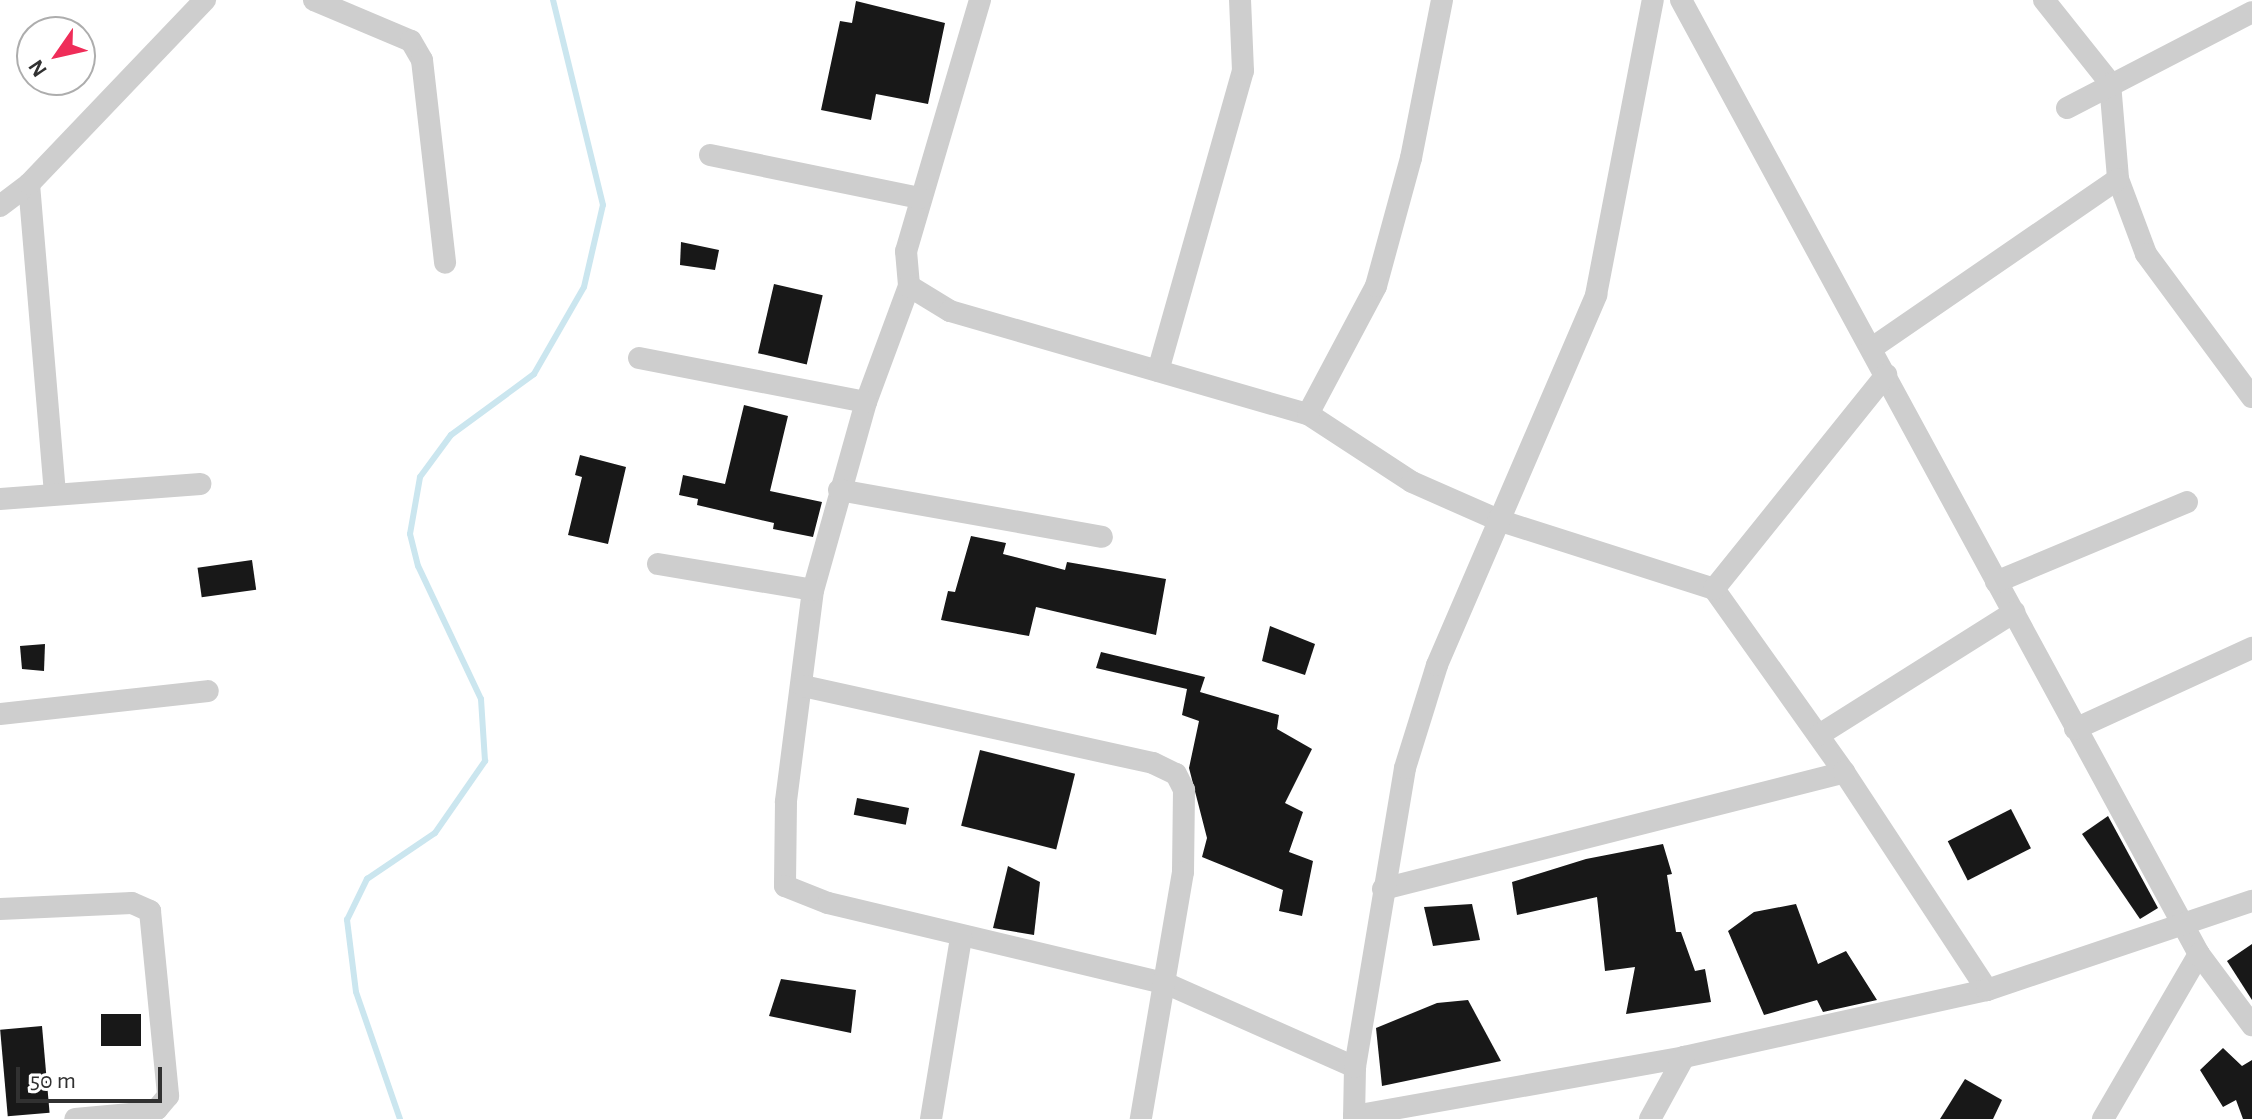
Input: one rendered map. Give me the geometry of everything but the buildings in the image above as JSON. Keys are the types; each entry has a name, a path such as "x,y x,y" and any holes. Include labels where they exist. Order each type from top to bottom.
{"street":[{"path":"0,206 29,184 205,0"},
{"path":"314,0 402,36 422,60 445,263"},
{"path":"980,0 906,251 909,286 866,402 813,590 786,802 785,886 828,903 961,937 1165,983 1355,1067"},
{"path":"1158,371 1243,71 1240,0"},
{"path":"1308,414 1376,286 1411,158 1442,0"},
{"path":"1653,0 1596,295 1432,680 1405,768 1355,1067 1354,1117 1684,1057 1987,990 2186,927 2252,901"},
{"path":"1681,0 2199,954 2252,1025"},
{"path":"2044,0 2110,83 2118,179 2146,254 2252,397"},
{"path":"2067,108 2252,12"},
{"path":"710,155 920,198"},
{"path":"1872,348 2118,179"},
{"path":"29,184 55,492"},
{"path":"909,286 950,311 1308,414 1412,482 1498,520 1714,589 1819,735 1987,990"},
{"path":"639,358 866,402"},
{"path":"1714,589 1886,375"},
{"path":"0,499 55,492 200,484"},
{"path":"839,490 1102,537"},
{"path":"1996,582 2187,502"},
{"path":"658,564 813,590"},
{"path":"1819,735 2014,612"},
{"path":"2075,729 2252,648"},
{"path":"803,686 1153,763 1176,774 1184,790 1183,872 1141,1119"},
{"path":"0,714 208,691"},
{"path":"1383,889 1844,772"},
{"path":"0,909 132,903 150,911 168,1096 157,1109 141,1113 75,1119"},
{"path":"931,1119 961,937"},
{"path":"2103,1119 2199,954"},
{"path":"1650,1119 1684,1057"}],"waterway":[{"path":"400,1119 356,992 347,920 367,879 435,833 485,761 481,699 418,566 410,534 420,477 451,435 534,374 584,287 603,205 553,0"}]}
